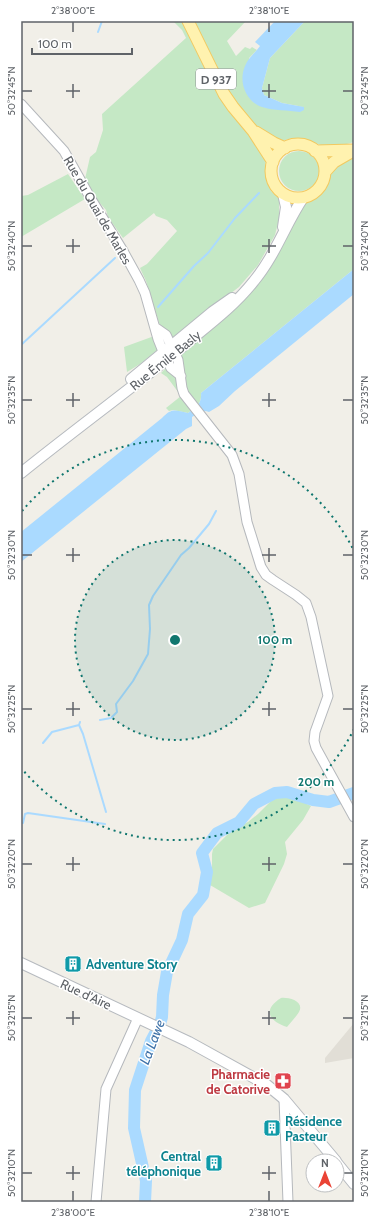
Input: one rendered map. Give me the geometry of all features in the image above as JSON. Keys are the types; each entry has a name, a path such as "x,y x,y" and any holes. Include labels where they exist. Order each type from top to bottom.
{"main road":[{"name":"D 937","path":"188,21 232,108 253,130 273,162"},
{"name":"D 937","path":"253,130 285,148"},
{"path":"298,144 305,145 315,151 321,157 325,172 324,180 316,191 303,198 296,198 283,194 278,189 272,176 271,169 273,162 280,151 298,144"},
{"path":"315,151 354,150"},
{"path":"325,172 334,162 354,150"},
{"path":"281,236 286,211 283,194"},
{"path":"281,236 303,198"},
{"name":"Rue Émile Basly","path":"71,434 90,414 233,305 266,266 281,236"},
{"name":"Rue Émile Basly","path":"21,474 149,374 212,312 254,281"},
{"name":"Rue d'Aire","path":"21,963 189,1042 267,1085 284,1099"},
{"path":"284,1099 329,1153"},
{"path":"345,1173 354,1184"}],"street":[{"name":"Rue du Quai de Marles","path":"21,104 64,151 139,280 156,328 166,335 169,353"},
{"path":"169,353 171,368 181,376 184,394 232,455 237,466 248,522 262,567 266,575 306,603 311,617 328,696 315,732 314,741 316,748 354,817"},
{"path":"96,1202 106,1089 138,1018"},
{"path":"284,1099 288,1202"}],"shaded area":[{"path":"354,1023 354,1058 325,1063 325,1058"}],"green space":[{"path":"173,21 246,21 227,41 236,56 245,47 250,49 252,47 257,50 249,58 253,102 304,107 282,103 264,95 262,88 270,58 305,21 354,21 354,142 340,146 324,146 299,138 281,141 266,161 265,166 266,178 271,191 279,198 279,219 275,235 258,265 239,287 140,364 127,372 124,347 168,331 160,326 146,281 140,268 147,264 177,231 167,220 156,216 154,213 123,238 108,217 106,210 92,194 85,179 90,157 96,152 103,130 102,114 186,38 182,30"},
{"path":"299,151 310,154 316,160 319,171 316,182 310,188 299,191 288,188 282,182 279,171 282,160 288,154"},
{"path":"354,157 354,269 201,393 201,400 194,409 188,413 173,410 169,411 166,408 181,396 167,377 161,373 182,352 252,291 268,271 304,204 324,189 328,184 332,169 347,159"},
{"path":"68,174 85,199 21,237 21,196 28,195"},
{"path":"284,795 311,806 303,820 285,842 287,854 284,864 265,903 249,908 210,885 213,849 233,829 248,822 275,797"},
{"path":"281,998 295,1000 300,1005 299,1012 287,1027 276,1022 270,1015 271,1007"}],"water":[{"path":"275,21 305,21 270,58 262,88 264,95 282,103 304,107 304,110 300,112 262,107 252,101 243,85 242,78 246,63 260,46 255,42"},
{"path":"354,269 354,294 235,391 219,406 209,412 202,411 192,417 192,426 186,429 21,562 21,532 168,413 171,411 176,411 188,413 194,409 201,400 201,393"}],"waterway":[{"path":"98,32 102,21"},
{"path":"158,307 194,266 208,253 235,218 259,193"},
{"path":"21,345 115,258"},
{"path":"100,720 111,718 117,712 116,704 133,681 148,654 150,629 149,605 153,596 181,555 189,548 209,524 216,511"},
{"path":"80,722 79,725 106,812"},
{"path":"43,743 52,732 79,725"},
{"name":"La Lawe","path":"145,1202 146,1181 134,1128 135,1090 151,1041 162,1017 163,995 167,972 182,940 188,914 203,895 207,872 202,853 217,833 239,822 254,804 275,793 287,792 313,800 329,802 354,793"},
{"path":"21,823 23,823 25,814 28,813 105,824"}],"place":[{"name":"Adventure Story","path":"73,964"},
{"name":"Pharmacie de Catorive","path":"283,1081"},
{"name":"Résidence Pasteur","path":"272,1128"},
{"name":"Central téléphonique","path":"214,1163"}]}
